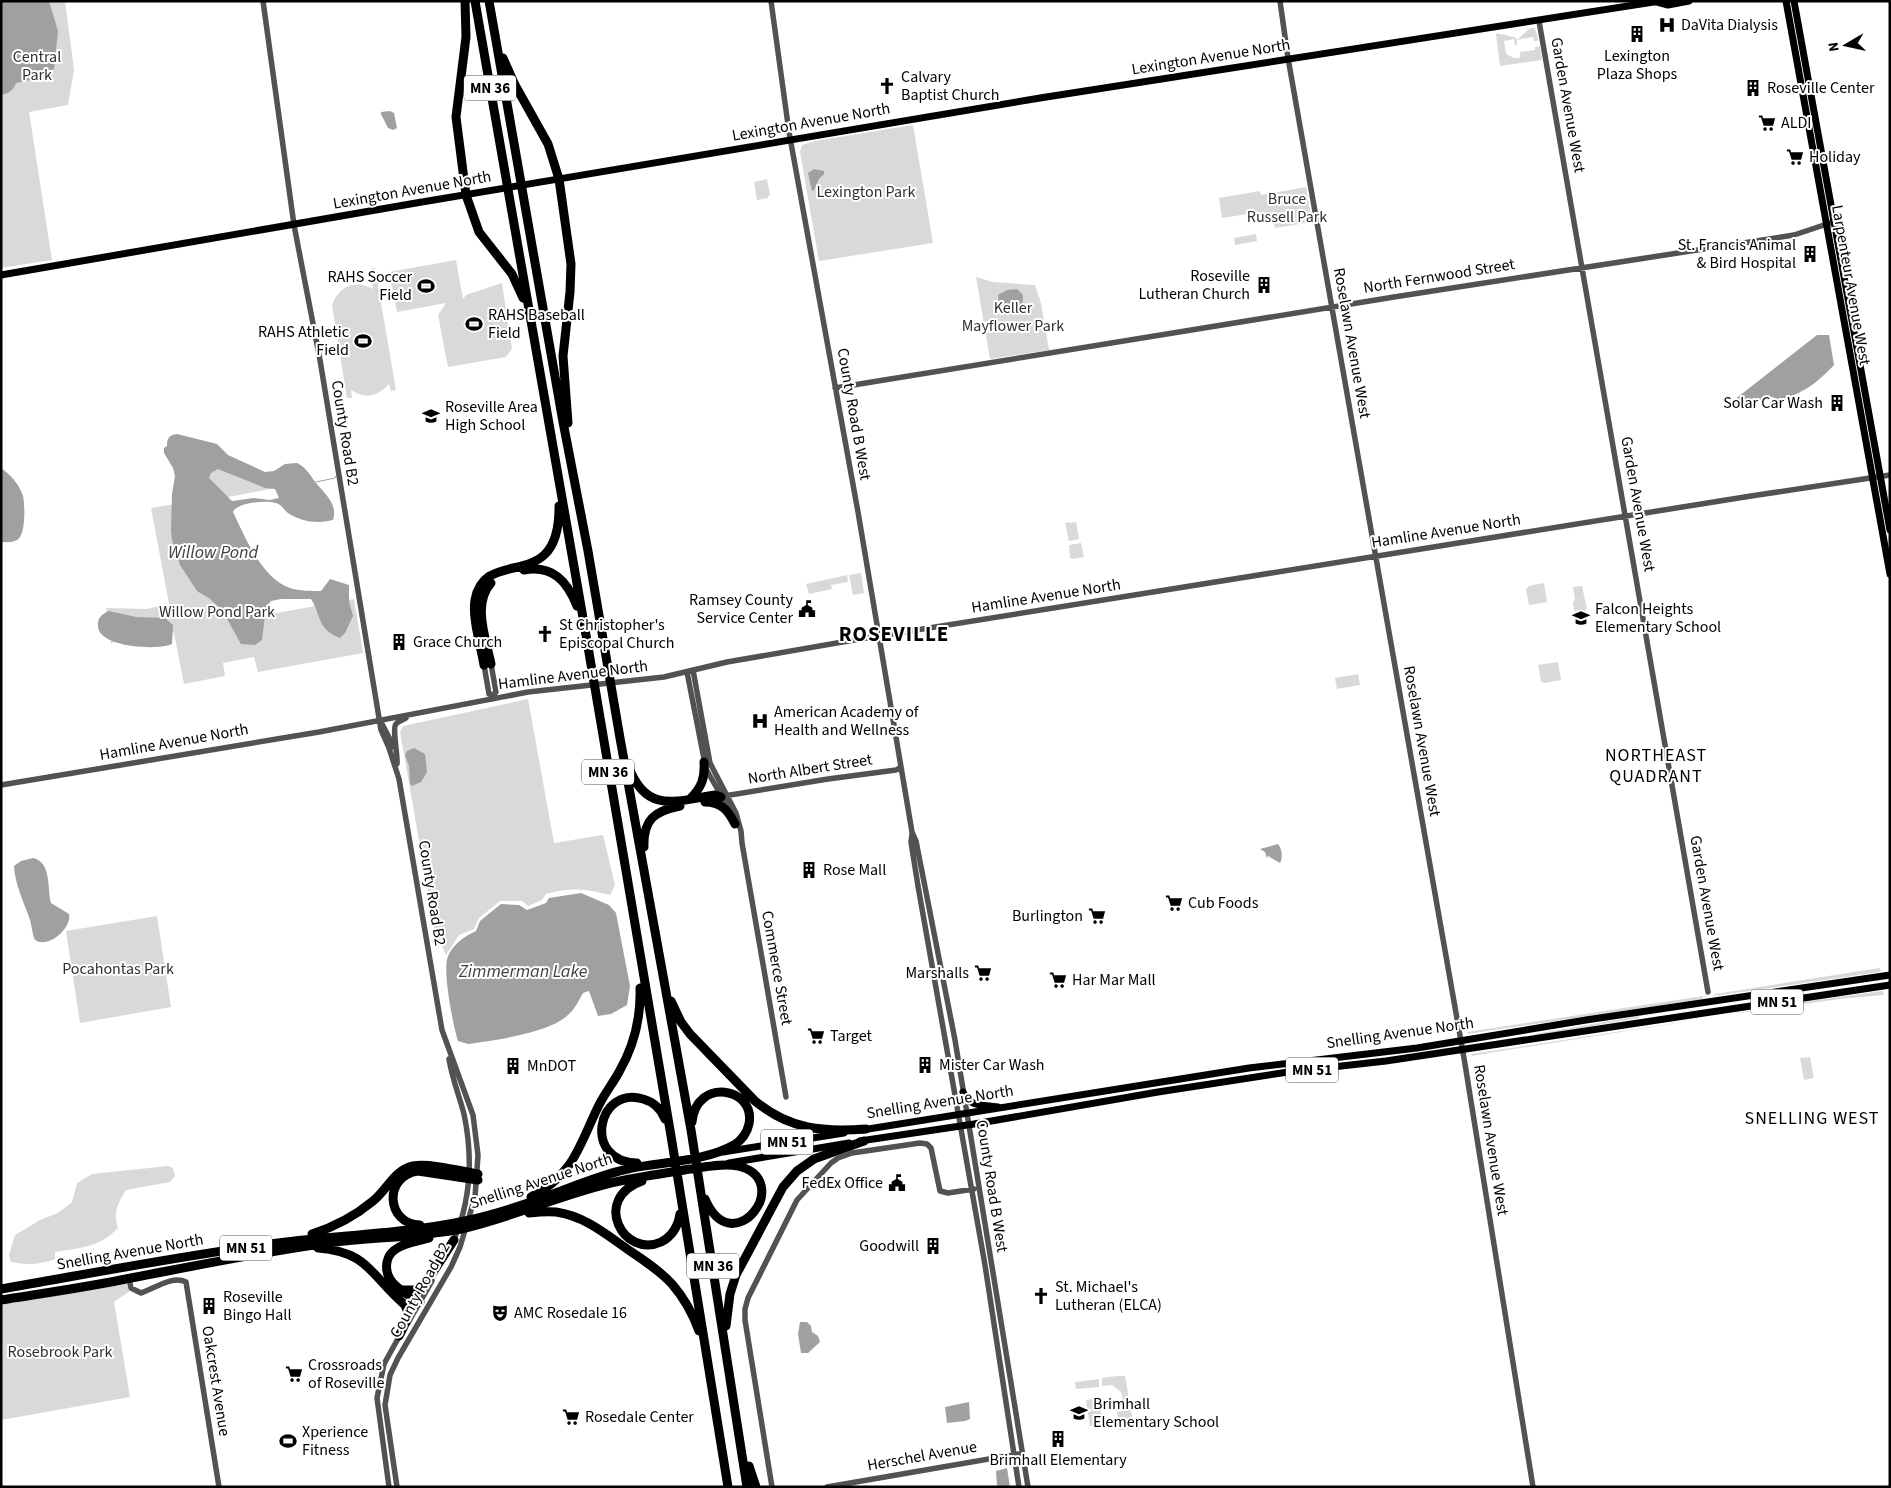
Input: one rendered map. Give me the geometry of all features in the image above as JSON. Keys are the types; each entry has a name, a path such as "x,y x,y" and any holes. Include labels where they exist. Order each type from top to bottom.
{"highway":[{"path":"465,1 466,37 456,117 466,195 479,232 516,280 522,294 534,337"},
{"name":"MN 36","path":"475,1 671,1136 726,1487"},
{"path":"489,3 506,65 515,86 548,144 559,179 571,264 563,370 574,479"},
{"name":"MN 36","path":"489,3 691,1130 747,1487"},
{"path":"487,664 474,609 478,591 485,581 496,572 530,564 550,550 556,539 558,527 558,475"},
{"path":"487,664 481,602 485,591 491,583 507,574 537,569 549,571 561,578 574,599 586,635"},
{"path":"620,738 630,771 637,784 644,793 654,799 666,802 715,795 724,796"},
{"path":"690,799 703,782 704,762"},
{"path":"646,878 645,834 646,827 653,816 664,809 705,802 724,796"},
{"path":"705,802 716,803 726,808 735,824"},
{"path":"500,1211 535,1195 564,1172 580,1148 599,1104 629,1054 637,1028 640,997 631,908"},
{"path":"660,958 673,1005 685,1028 762,1106 780,1118 807,1128 830,1131 866,1129"},
{"path":"691,1130 694,1110 707,1095 716,1092 729,1092 744,1103 749,1121 743,1137 735,1144 708,1154"},
{"path":"660,1163 627,1163 612,1155 603,1141 601,1130 603,1118 609,1108 618,1102 629,1098 640,1098 651,1102 660,1110 671,1136"},
{"path":"726,1351 726,1319 734,1282 778,1194 797,1171 814,1159 864,1141"},
{"name":"Snelling Avenue North","path":"484,1219 500,1211 608,1173 708,1154"},
{"path":"270,1244 322,1231 353,1216 380,1195 397,1174 406,1168 424,1166 474,1176"},
{"path":"699,1180 708,1206 720,1219 727,1222 739,1222 751,1217 756,1211 760,1204 762,1193 758,1181 752,1173 738,1166 709,1166"},
{"name":"Snelling Avenue North","path":"1,1300 129,1279 303,1246 444,1228 517,1214 565,1196 607,1184 709,1166"},
{"path":"444,1228 415,1225 402,1218 396,1210 393,1201 393,1191 398,1182 406,1174 416,1171 474,1176"},
{"path":"661,1174 633,1184 623,1191 618,1200 616,1210 620,1227 626,1236 635,1242 647,1245 660,1242 670,1236 677,1227 681,1206"},
{"path":"517,1214 549,1212 569,1215 594,1226 658,1270 680,1294 692,1314 701,1338 709,1369"},
{"path":"423,1307 399,1289 389,1277 387,1262 391,1253 397,1248 444,1228"},
{"name":"Snelling Avenue North","path":"1,1290 270,1244 444,1228"},
{"path":"399,1289 415,1291 421,1288 454,1240"},
{"path":"303,1246 334,1249 352,1255 370,1268 382,1284 408,1309 408,1318 399,1336"},
{"path":"382,1284 423,1307"},
{"path":"737,1421 756,1487"}],"main road":[{"name":"Lexington Avenue North","path":"1,275 1040,98 1658,2 1668,5 1689,1"},
{"name":"Larpenteur Avenue West","path":"1786,1 1876,477 1890,574"},
{"name":"Larpenteur Avenue West","path":"1794,1 1829,223"},
{"name":"Larpenteur Avenue West","path":"1876,477 1890,530"},
{"name":"Snelling Avenue North","path":"708,1154 1249,1068 1417,1048 1888,975"},
{"path":"1871,988 1886,981 1888,975"},
{"name":"Snelling Avenue North","path":"709,1166 964,1126 1158,1092 1462,1050 1890,985"},
{"path":"963,1092 966,1099 971,1103 1001,1108"}],"street":[{"name":"County Road B2","path":"263,1 294,225 320,360 380,720 392,743 397,767 434,993 467,1131 474,1176 472,1209 460,1247 451,1267 423,1307 399,1336 384,1364 377,1398 388,1487"},
{"name":"County Road B West","path":"770,1 790,140 879,636 912,832 916,841 940,958 963,1092 962,1114"},
{"name":"Roselawn Avenue West","path":"1280,1 1288,58 1461,1040 1533,1487"},
{"name":"Garden Avenue West","path":"1539,20 1708,992"},
{"name":"North Fernwood Street","path":"835,388 1794,235 1829,223"},
{"name":"Hamline Avenue North","path":"1,785 409,716 493,697 543,689 655,678 768,655 879,636 1890,475"},
{"path":"487,664 496,692 493,697"},
{"name":"Commerce Street","path":"690,671 704,762 708,776 724,796 739,823 786,1098"},
{"name":"Commerce Street","path":"690,671 710,763 742,843"},
{"path":"397,767 398,753 394,727 396,723 409,716"},
{"name":"North Albert Street","path":"724,796 837,777 896,770 901,767"},
{"name":"County Road B West","path":"912,832 911,842 918,886 964,1126 971,1190 1020,1487"},
{"name":"County Road B West","path":"964,1126 979,1188 1028,1487"},
{"path":"772,1487 746,1326 745,1309 748,1298 797,1200 826,1168 838,1158 852,1154 925,1143 932,1150 937,1184 940,1191 948,1193 979,1188"},
{"name":"County Road B2","path":"397,1487 387,1426 386,1392 393,1368 454,1240 474,1176"},
{"name":"Oakcrest Avenue","path":"129,1279 131,1288 141,1293 161,1284 185,1281 220,1487"},
{"name":"Herschel Avenue","path":"827,1487 1022,1453"}],"green space":[{"name":"Central Park","path":"1,1 65,1 74,70 68,105 29,112 52,260 1,268"},
{"path":"1530,28 1535,28 1537,41 1534,41 1533,37 1517,40"},
{"path":"1496,34 1515,37 1517,45 1515,45 1514,39 1504,41 1506,54 1514,58 1520,58 1520,52 1535,50 1535,47 1540,46 1542,60 1500,66"},
{"name":"Lexington Park","path":"913,125 933,243 819,261 800,152 802,145 815,141"},
{"path":"767,179 770,195 768,198 757,200 754,182"},
{"name":"Bruce Russell Park","path":"1306,187 1312,222 1275,228 1273,221 1269,221 1268,218 1255,220 1254,213 1222,218 1219,198 1260,191 1261,195"},
{"path":"1256,234 1257,241 1235,245 1234,238"},
{"name":"RAHS Baseball Field","path":"456,260 463,299 466,295 502,283 512,349 506,357 448,367 438,315 446,303 397,312 389,272"},
{"name":"RAHS Athletic Field","path":"375,268 396,390 391,391 389,384 376,394 367,396 351,390 352,398 347,398 332,305 339,293 348,286 360,285 373,289 370,269"},
{"name":"Keller Mayflower Park","path":"976,277 993,282 1035,285 1041,303 1049,350 990,359"},
{"name":"Willow Pond Park","path":"181,455 275,488 223,498 233,551 254,547 266,615 354,599 363,653 258,672 254,657 223,663 225,676 184,684 174,633 163,628 126,633 111,644 106,608 147,609 169,604 151,508 188,502"},
{"path":"1076,522 1079,539 1069,541 1065,523"},
{"path":"1081,543 1084,557 1070,558 1069,545"},
{"path":"861,573 864,593 853,595 849,575"},
{"path":"847,575 848,582 831,585 832,589 809,594 806,584"},
{"path":"1544,583 1547,602 1529,605 1526,589 1529,586"},
{"path":"1582,586 1587,609 1585,609 1586,613 1579,614 1578,610 1574,611 1573,587"},
{"path":"1558,662 1561,680 1544,683 1541,681 1538,665"},
{"path":"1358,674 1360,685 1337,689 1335,678"},
{"path":"528,699 554,843 603,835 615,885 610,895 586,890 570,890 546,894 542,900 528,906 522,901 500,901 479,918 474,929 459,935 446,955 435,931 400,732 403,726"},
{"name":"Pocahontas Park","path":"157,916 171,1007 80,1023 66,931"},
{"path":"1879,968 1880,972 1714,996 1715,994"},
{"path":"1882,991 1883,995 1717,1016 1817,1000"},
{"path":"1703,996 1703,999 1468,1034 1467,1032"},
{"path":"1639,1016 1639,1018 1535,1036 1535,1034"},
{"path":"1708,1018 1472,1056 1471,1054"},
{"path":"1810,1057 1814,1078 1804,1080 1800,1058"},
{"path":"168,1166 173,1168 175,1176 170,1182 126,1190 117,1208 118,1228 104,1239 89,1246 55,1252 55,1259 44,1262 28,1264 11,1262 9,1255 15,1235 40,1220 58,1213 72,1202 77,1183 92,1174"},
{"name":"Rosebrook Park","path":"125,1281 130,1291 114,1302 130,1397 1,1420 1,1305"},
{"path":"1125,1376 1134,1428 1120,1430 1117,1412 1125,1410 1121,1392 1112,1385 1102,1386 1102,1378"},
{"path":"1099,1379 1099,1387 1076,1389 1075,1382"},
{"path":"1099,1398 1103,1424 1090,1426 1086,1400"}],"water":[{"path":"1,1 49,1 58,31 54,69 31,80 16,83 14,88 1,95"},
{"path":"390,111 394,113 397,128 393,130 388,128 381,114 381,112"},
{"path":"814,169 824,171 824,174 812,191 808,173"},
{"path":"1017,289 1023,295 1022,314 1003,315 998,295 1007,290"},
{"path":"1817,335 1829,335 1834,365 1821,378 1795,395 1778,401 1773,397 1736,405 1734,400"},
{"name":"Willow Pond","path":"174,434 217,444 228,455 265,472 274,471 285,464 297,463 308,472 327,495 334,509 333,520 315,522 304,520 293,516 278,504 271,502 246,504 233,512 255,556 271,576 280,583 294,589 314,591 321,591 330,579 349,585 349,601 353,616 345,633 340,638 327,631 311,599 281,599 271,601 266,607 262,640 255,645 241,644 222,610 197,591 180,565 172,540 172,494 175,476 173,468 164,453 164,448 167,446 169,437","holes":["218,469 265,488 275,489 279,498 270,500 254,498 232,501 209,478 211,473"]},
{"path":"1,468 17,484 24,500 22,532 17,540 11,542 1,542"},
{"path":"109,611 136,617 165,618 173,625 172,644 154,647 129,646 107,639 101,633 98,621 104,613"},
{"path":"414,748 425,754 427,772 421,782 412,786 410,784 409,766 405,755 407,751"},
{"path":"1278,844 1282,853 1280,863 1268,856 1267,858 1265,852 1260,849"},
{"path":"33,858 39,861 46,870 51,903 69,914 69,920 63,931 47,942 35,940 15,873 14,866 21,861"},
{"name":"Zimmerman Lake","path":"581,893 609,905 616,913 630,986 627,1005 611,1014 598,1016 589,991 583,993 568,1015 548,1027 521,1035 468,1044 458,1041 451,1011 446,973 448,956 453,947 463,938 476,931 480,921 501,904 519,905 527,910 546,903 549,898"},
{"path":"800,1322 807,1322 811,1326 812,1332 818,1336 820,1342 808,1353 801,1353 798,1334"},
{"path":"969,1402 970,1419 947,1423 945,1407"},
{"path":"1007,1468 1010,1487 997,1486 996,1471"}],"waterway":[{"path":"316,482 335,478 336,476"}],"place":[{"name":"DaVita Dialysis","path":"1667,25"},
{"name":"Lexington Plaza Shops","path":"1637,34"},
{"name":"Calvary Baptist Church","path":"887,86"},
{"name":"Roseville Center","path":"1753,88"},
{"name":"ALDI","path":"1767,123"},
{"name":"Holiday","path":"1795,157"},
{"name":"St. Francis Animal & Bird Hospital","path":"1810,254"},
{"name":"Roseville Lutheran Church","path":"1264,285"},
{"name":"RAHS Soccer Field","path":"426,286"},
{"name":"RAHS Baseball Field","path":"474,324"},
{"name":"RAHS Athletic Field","path":"363,341"},
{"name":"Solar Car Wash","path":"1837,403"},
{"name":"Roseville Area High School","path":"431,416"},
{"name":"Ramsey County Service Center","path":"807,609"},
{"name":"Falcon Heights Elementary School","path":"1581,618"},
{"name":"St Christopher's Episcopal Church","path":"545,634"},
{"name":"Grace Church","path":"399,642"},
{"name":"American Academy of Health and Wellness","path":"760,721"},
{"name":"Rose Mall","path":"809,870"},
{"name":"Cub Foods","path":"1174,903"},
{"name":"Burlington","path":"1097,916"},
{"name":"Marshalls","path":"983,973"},
{"name":"Har Mar Mall","path":"1058,980"},
{"name":"Target","path":"816,1036"},
{"name":"Mister Car Wash","path":"925,1065"},
{"name":"MnDOT","path":"513,1066"},
{"name":"FedEx Office","path":"897,1183"},
{"name":"Goodwill","path":"933,1246"},
{"name":"St. Michael's Lutheran (ELCA)","path":"1041,1296"},
{"name":"Roseville Bingo Hall","path":"209,1306"},
{"name":"AMC Rosedale 16","path":"500,1313"},
{"name":"Crossroads of Roseville","path":"294,1374"},
{"name":"Brimhall Elementary School","path":"1079,1413"},
{"name":"Rosedale Center","path":"571,1417"},
{"name":"Brimhall Elementary","path":"1058,1439"},
{"name":"Xperience Fitness","path":"288,1441"}],"district":[{"name":"ROSEVILLE","path":"894,634"},
{"name":"NORTHEAST QUADRANT","path":"1656,765"},
{"name":"SNELLING WEST","path":"1812,1118"}]}
